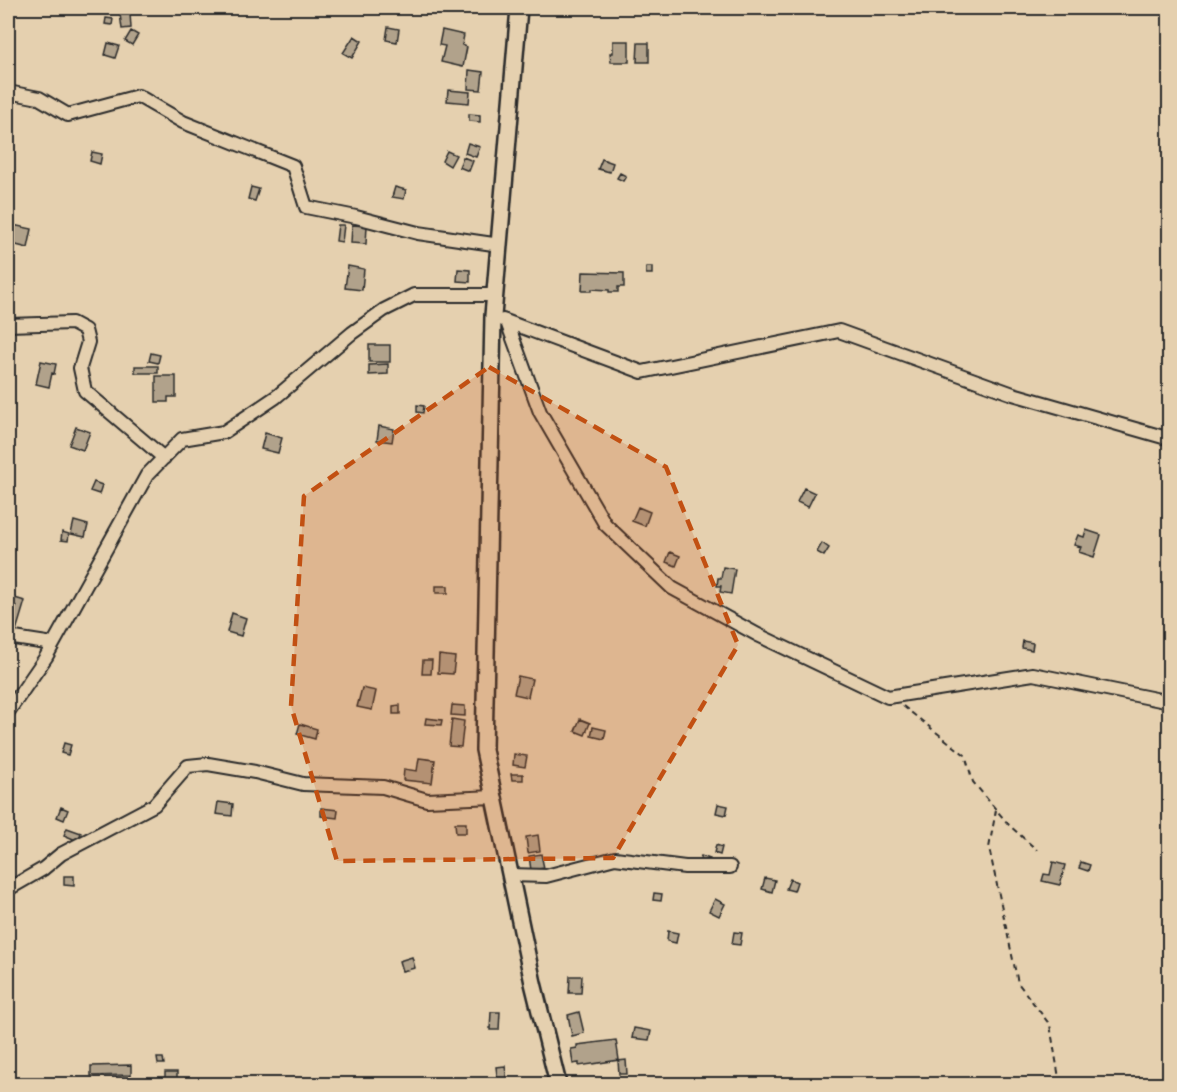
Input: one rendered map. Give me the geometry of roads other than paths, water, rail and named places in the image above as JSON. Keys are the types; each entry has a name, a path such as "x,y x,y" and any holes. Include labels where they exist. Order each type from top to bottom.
{"street":[{"path":"519,8 495,295 500,319 540,412 605,524 672,588 758,634 888,697 1033,674 1170,702"},
{"path":"8,92 39,98 68,115 138,96 183,122 293,166 306,207 418,233 500,245"},
{"path":"8,712 46,657 147,475 182,439 224,432 276,397 360,327 384,310 414,295 495,295"},
{"path":"500,319 642,372 839,331 1013,394 1170,439"},
{"path":"500,319 484,750 533,983 558,1084"},
{"path":"8,325 72,323 85,330 88,342 80,368 85,391 164,458"},
{"path":"8,637 53,644"},
{"path":"8,888 43,869 61,854 154,805 189,766 208,764 255,772 303,784 383,787 427,800 494,797"},
{"path":"510,875 546,876 615,858 685,867 730,867"}]}
